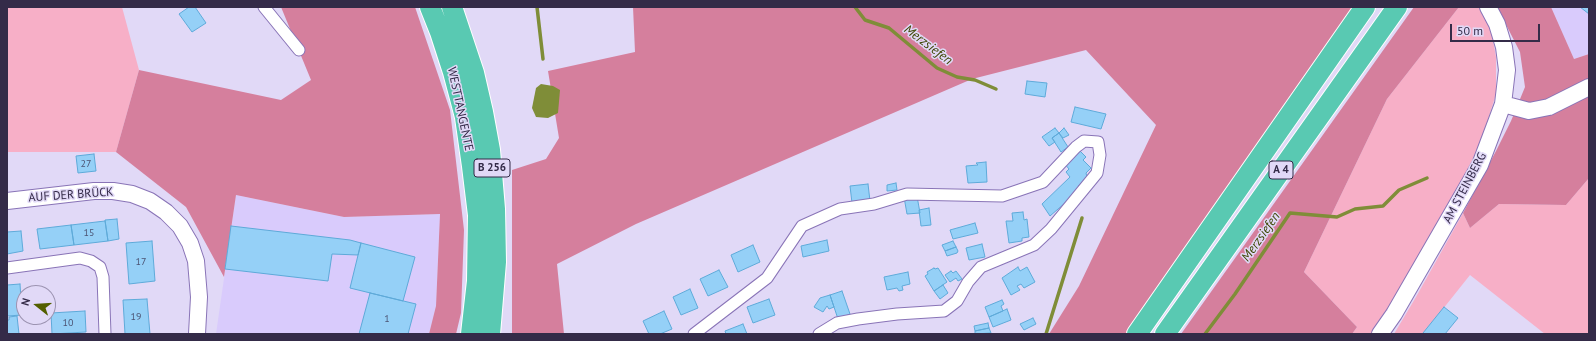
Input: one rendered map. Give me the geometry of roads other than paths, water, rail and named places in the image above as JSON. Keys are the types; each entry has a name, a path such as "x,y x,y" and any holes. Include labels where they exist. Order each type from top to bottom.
{"highway":[{"name":"WESTTANGENTE","path":"430,7 453,72 465,117 472,166 478,215 477,281 471,334"},
{"name":"WESTTANGENTE","path":"452,7 474,73 490,150 495,209 496,262 490,334"},
{"name":"A 4","path":"1137,334 1365,7"},
{"name":"A 4","path":"1164,334 1397,7"}],"main road":[{"name":"AM STEINBERG","path":"1380,334 1394,314 1480,165 1503,104 1507,70 1504,47 1497,24 1488,7"},
{"path":"1503,104 1529,111 1536,110 1549,107 1589,87"},
{"name":"AUF DER BRÜCK","path":"7,201 113,190 132,194 166,212 180,226 190,243 196,261 199,280 197,334"}],"street":[{"path":"264,7 299,50"},
{"path":"694,334 767,278 802,226 840,210 874,204 907,194 1002,196 1043,182 1076,147 1084,141 1098,142 1100,155 1097,172 1051,229 1034,245 981,267 968,282 957,301 944,311 897,314 858,319 837,323 819,334"},
{"path":"7,268 80,258 92,261 100,267 103,277 105,334"}],"waterway":[{"path":"537,7 543,59"},
{"name":"Merzsiefen","path":"855,7 865,20 889,28 937,68 957,77 975,80 996,89"},
{"name":"Merzsiefen","path":"1205,334 1235,294 1290,213 1337,217 1355,209 1383,206 1399,190 1427,178"},
{"name":"Merzsiefen","path":"1046,334 1082,218"}]}
